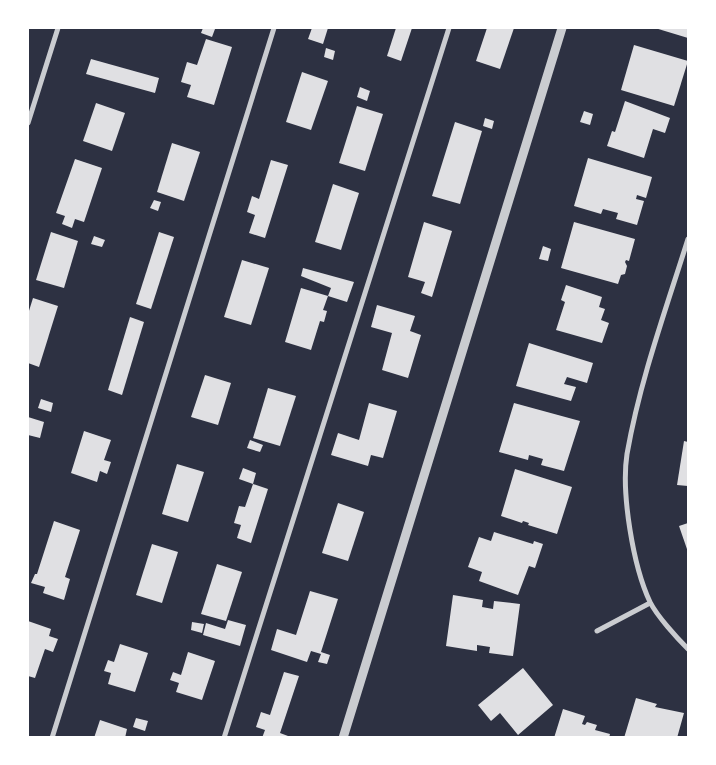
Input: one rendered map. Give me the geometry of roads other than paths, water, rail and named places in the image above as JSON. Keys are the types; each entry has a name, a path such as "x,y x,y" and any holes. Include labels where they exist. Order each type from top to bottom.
{"street":[{"path":"28,123 58,28"},
{"path":"52,738 274,28"},
{"path":"224,738 449,28"},
{"path":"343,738 562,28"},
{"path":"688,239 649,365 627,455 627,500 634,556 650,603 688,649"},
{"path":"596,631 650,603"}]}
